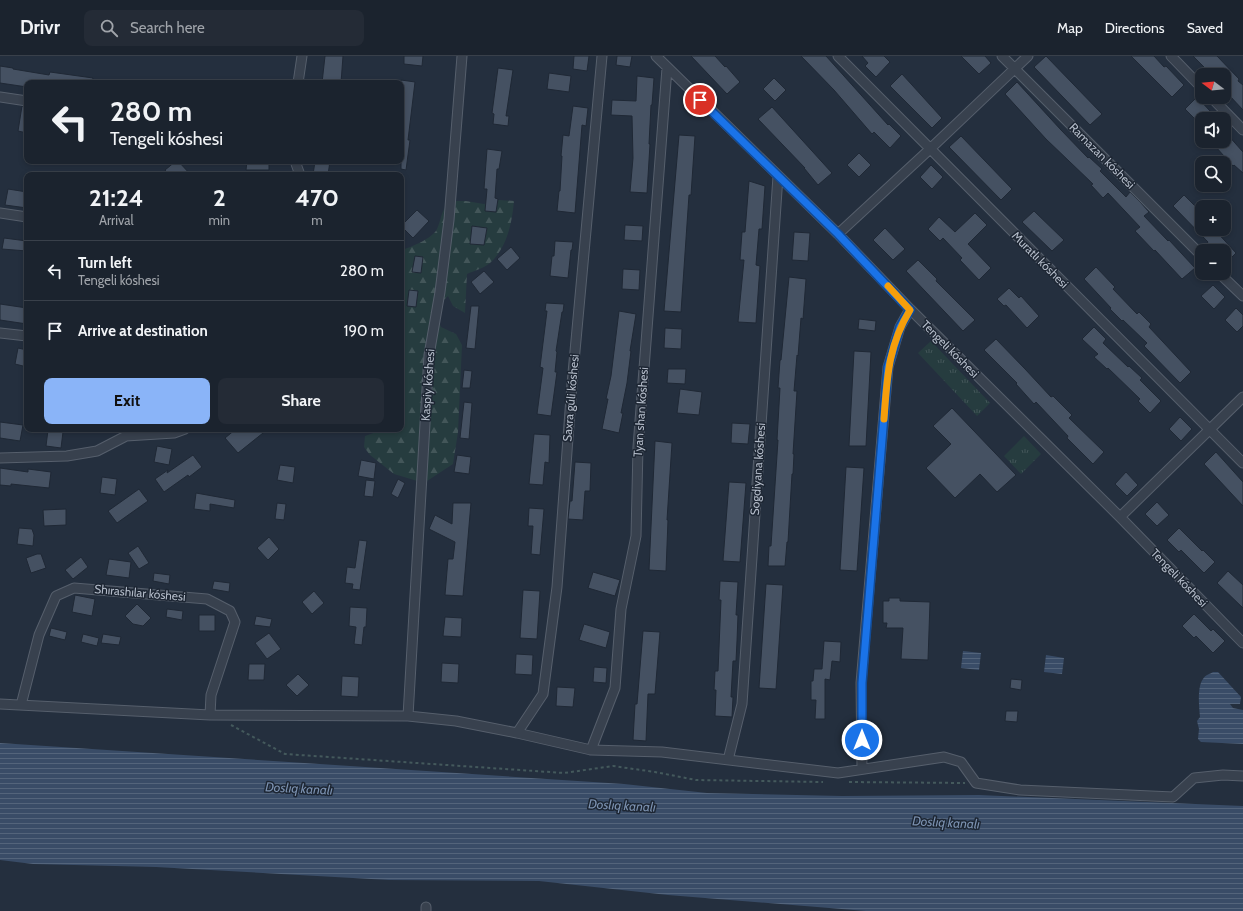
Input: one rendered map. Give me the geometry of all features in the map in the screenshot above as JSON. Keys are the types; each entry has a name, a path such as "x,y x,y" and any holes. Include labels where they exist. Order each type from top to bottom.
{"street":[{"path":"298,80 302,56"},
{"name":"Kaspiy kóshesi","path":"408,716 429,355 440,292 449,220 462,56"},
{"name":"Saxra gúli kóshesi","path":"517,733 543,694 557,587 572,384 602,56"},
{"name":"Tengeli kóshesi","path":"656,56 838,234 910,310 1120,517 1243,643"},
{"name":"Muratlı kóshesi","path":"838,56 1243,464"},
{"name":"Ramazan kóshesi","path":"1002,56 1195,249"},
{"path":"838,234 930,150 1028,56"},
{"path":"1171,56 1195,81"},
{"name":"Tyan shan kóshesi","path":"591,750 615,688 621,609 636,536 638,447 667,68"},
{"path":"0,97 24,101"},
{"path":"1218,104 1243,130"},
{"name":"Sogdiyana kóshesi","path":"728,760 742,704 778,176"},
{"path":"0,213 24,217"},
{"path":"1227,280 1243,296"},
{"path":"862,769 862,683 888,367 900,327 910,310"},
{"path":"0,333 24,336"},
{"path":"1120,517 1243,397"},
{"path":"0,458 67,456 97,452 126,436 177,432"},
{"name":"Shırashılar kóshesi","path":"20,705 39,635 56,596 74,588 208,599 230,611 235,622 211,695 210,714"},
{"path":"0,704 210,714 408,716 456,721 591,750 662,752 838,773 944,757 961,762 976,783 1020,790 1173,797 1194,778 1222,775 1243,776"}],"path":[{"path":"231,725 285,754 564,773 613,766 696,780 824,782"},
{"path":"847,782 976,783"}],"green space":[{"path":"499,200 514,201 512,218 505,243 496,257 482,268 467,274 465,313 453,306 448,296 433,310 441,327 456,334 462,345 458,432 453,464 424,483 394,474 370,455 364,447 365,436 376,432 404,432 404,249 421,242 435,232 443,212 451,201 466,201 484,204"},
{"path":"931,341 990,403 977,416 918,353"},
{"path":"1024,436 1041,454 1021,474 1004,456"}],"water":[{"path":"963,651 981,653 979,670 961,668"},
{"path":"1046,655 1064,658 1062,674 1044,672"},
{"path":"1213,672 1218,672 1241,697 1240,704 1230,704 1233,708 1243,710 1243,744 1201,742 1198,739 1199,729 1197,721 1200,717 1200,687 1204,678"},
{"name":"Doslıq kanalı","path":"0,743 624,784 707,793 842,796 979,795 1243,806 1243,911 866,911 668,895 539,881 389,880 156,867 33,864 0,860"}],"building":[{"path":"325,56 343,56 341,80 322,80"},
{"path":"404,56 423,56 422,66 404,64"},
{"path":"574,56 589,56 587,71 573,69"},
{"path":"617,56 632,56 630,67 616,65"},
{"path":"691,56 715,56 740,82 727,94"},
{"path":"801,56 826,56 888,125 889,124 901,136 890,148 874,132 872,134 834,90"},
{"path":"862,56 884,56 890,62 876,77 865,66 868,63"},
{"path":"961,56 985,56 991,63 979,74"},
{"path":"1046,56 1102,114 1090,125 1034,67"},
{"path":"1131,56 1154,56 1184,85 1172,97"},
{"path":"1193,56 1217,56 1228,68 1205,68"},
{"path":"0,66 49,75 50,72 93,78 93,80 24,80 24,87 0,83"},
{"path":"498,68 513,70 506,116 509,116 508,126 493,124 494,114 492,113"},
{"path":"1231,71 1239,79 1238,81 1243,85 1243,110 1231,97"},
{"path":"549,73 571,76 569,92 547,89"},
{"path":"902,74 942,118 932,128 890,86"},
{"path":"637,76 654,78 651,105 647,193 630,192 633,158 632,116 611,115 612,100 636,101"},
{"path":"774,78 786,90 775,101 763,89"},
{"path":"404,80 415,82 406,170 401,169 401,164 404,164"},
{"path":"1017,82 1088,158 1089,157 1102,169 1100,171 1126,197 1130,192 1141,203 1149,212 1144,216 1195,268 1182,279 1135,231 1140,227 1108,193 1103,198 1091,185 1093,184 1046,139 1005,94"},
{"path":"1195,99 1195,104 1204,104 1211,112 1195,112 1195,119 1185,109"},
{"path":"22,106 24,106 24,132 18,131"},
{"path":"573,106 588,108 586,126 582,125 575,213 557,211 560,191 563,135 569,136"},
{"path":"772,107 832,173 818,185 805,168 758,119"},
{"path":"679,135 695,136 691,195 689,195 681,312 664,311"},
{"path":"961,136 1012,189 1001,200 949,147"},
{"path":"1231,138 1243,152 1243,173 1231,164 1231,156 1224,156 1217,148 1231,148"},
{"path":"487,149 502,151 499,169 497,169 495,198 498,199 496,212 485,211 487,189 484,189"},
{"path":"859,153 871,165 859,177 847,165"},
{"path":"172,164 181,164 188,172 167,172 165,170"},
{"path":"247,164 269,164 269,170 246,170"},
{"path":"315,164 330,164 328,172 313,172"},
{"path":"931,165 943,177 932,189 920,177"},
{"path":"749,181 765,186 762,229 759,229 756,265 760,266 756,323 738,322 744,260 740,260 742,232 745,232"},
{"path":"8,189 24,192 24,208 5,205"},
{"path":"1184,195 1195,206 1195,229 1173,206"},
{"path":"417,210 429,221 413,238 404,229 404,223"},
{"path":"1034,211 1064,240 1052,251 1022,222"},
{"path":"975,213 987,225 968,244 991,268 979,280 960,260 962,258 943,238 940,241 928,229 939,217 955,232"},
{"path":"625,225 643,226 642,241 624,240"},
{"path":"472,226 487,228 484,245 470,244"},
{"path":"885,228 905,249 893,260 873,240"},
{"path":"794,232 810,233 808,261 792,260"},
{"path":"1202,236 1220,236 1228,244 1207,244 1208,242"},
{"path":"4,238 24,241 24,251 2,249"},
{"path":"555,241 573,242 568,278 550,276"},
{"path":"511,247 520,258 507,270 497,259"},
{"path":"1231,248 1236,253 1231,258"},
{"path":"415,256 423,257 421,273 412,272"},
{"path":"918,260 937,279 936,281 975,320 963,331 906,271"},
{"path":"1096,267 1115,287 1113,289 1137,314 1139,312 1151,324 1149,327 1191,372 1180,383 1144,346 1147,343 1110,309 1111,308 1084,279"},
{"path":"623,269 640,270 639,290 622,289"},
{"path":"484,271 494,282 480,294 471,282"},
{"path":"789,277 806,279 803,319 801,318 794,391 797,391 793,474 785,566 768,566 769,546 771,546 778,440 780,388 778,388 780,360"},
{"path":"1213,285 1225,297 1214,309 1201,296"},
{"path":"1009,288 1019,298 1021,296 1039,316 1027,328 1006,305 1004,306 997,299"},
{"path":"409,290 418,291 416,307 407,306"},
{"path":"546,303 564,304 556,351 555,372 557,372 551,416 537,414 543,368 540,367 547,311 545,311"},
{"path":"0,304 24,308 24,324 0,320"},
{"path":"471,306 479,306 475,349 466,348"},
{"path":"1236,308 1243,315 1243,326 1237,332 1225,320"},
{"path":"619,311 636,314 619,433 602,429 608,399 606,399 611,376"},
{"path":"859,319 876,321 875,331 858,329"},
{"path":"1094,327 1106,339 1103,343 1142,378 1140,380 1161,401 1150,413 1138,401 1140,399 1108,368 1107,369 1094,357 1098,354 1082,339"},
{"path":"665,328 682,329 681,349 664,348"},
{"path":"996,339 1051,397 1053,396 1072,415 1069,418 1104,452 1093,464 1067,438 1068,436 1036,402 1034,404 1016,384 1017,383 984,350"},
{"path":"18,348 24,349 24,366 15,364"},
{"path":"854,351 871,352 866,446 849,446"},
{"path":"668,369 686,369 685,384 667,383"},
{"path":"464,370 472,371 470,388 462,388"},
{"path":"680,389 702,392 699,415 677,413"},
{"path":"464,402 472,403 469,439 460,438"},
{"path":"952,408 1016,475 997,492 980,474 955,498 926,468 951,444 933,426"},
{"path":"1180,417 1192,429 1181,441 1169,429"},
{"path":"0,422 23,425 20,441 0,438"},
{"path":"732,423 750,424 748,444 731,443"},
{"path":"48,432 63,432 61,448 46,446"},
{"path":"232,432 264,432 238,453 225,438"},
{"path":"534,434 550,435 549,463 545,462 543,485 529,484"},
{"path":"655,441 672,443 667,520 666,571 649,570"},
{"path":"157,446 172,449 169,465 154,462"},
{"path":"1216,452 1243,482 1243,506 1204,464"},
{"path":"193,455 202,467 189,477 188,475 164,492 155,479 168,470 167,473"},
{"path":"457,455 471,457 469,474 454,472"},
{"path":"361,460 376,463 374,479 358,476"},
{"path":"575,462 591,463 590,491 585,491 583,520 568,519 570,501 572,501"},
{"path":"280,465 295,467 293,483 277,480"},
{"path":"846,467 864,468 857,571 840,570"},
{"path":"0,468 28,472 28,469 51,472 49,488 11,484 11,486 0,485"},
{"path":"1126,472 1138,485 1127,496 1115,484"},
{"path":"102,477 117,479 115,495 100,493"},
{"path":"398,479 405,483 398,498 391,494"},
{"path":"366,480 375,481 373,497 364,496"},
{"path":"729,482 746,483 740,562 723,561"},
{"path":"139,489 148,501 117,523 108,511"},
{"path":"196,493 235,500 234,508 210,504 210,511 194,509"},
{"path":"1157,502 1169,515 1157,526 1145,514"},
{"path":"277,503 286,504 284,520 275,519"},
{"path":"453,503 471,503 463,596 445,595 448,559 453,559 455,542 429,529 435,515 452,524"},
{"path":"529,508 544,509 540,555 531,554 533,526 528,526"},
{"path":"66,509 66,525 44,526 43,510"},
{"path":"19,528 32,529 34,535 33,546 17,544"},
{"path":"1179,528 1215,562 1204,573 1181,550 1179,552 1167,540"},
{"path":"269,537 279,549 268,560 257,548"},
{"path":"359,540 367,541 360,590 352,589 353,584 345,583 347,567 355,568"},
{"path":"138,546 149,563 139,569 128,553"},
{"path":"41,554 46,568 31,573 26,558"},
{"path":"81,557 88,567 73,579 65,570"},
{"path":"109,559 131,562 129,578 106,575"},
{"path":"1228,571 1243,585 1243,608 1217,583"},
{"path":"593,572 620,580 615,596 588,588"},
{"path":"154,573 170,575 169,584 153,581"},
{"path":"214,581 230,583 229,592 212,589"},
{"path":"720,581 738,582 736,661 733,661 731,697 733,697 732,717 715,716 716,690 714,690 715,671 718,671 721,600 719,600"},
{"path":"766,584 783,585 776,689 759,688"},
{"path":"523,590 540,591 537,639 520,638"},
{"path":"314,591 324,603 312,614 302,602"},
{"path":"75,595 95,599 92,616 72,612"},
{"path":"889,598 900,598 900,601 930,602 928,660 901,659 903,628 886,628 887,623 883,623 883,601 889,601"},
{"path":"137,604 151,618 143,626 133,624 125,616"},
{"path":"350,607 367,608 366,627 364,627 362,645 354,644 356,627 349,626"},
{"path":"167,609 183,611 182,620 166,617"},
{"path":"1194,614 1211,631 1213,629 1225,641 1213,653 1196,636 1194,638 1182,626"},
{"path":"199,615 215,615 215,631 199,631"},
{"path":"256,616 272,619 270,627 254,625"},
{"path":"445,617 462,618 461,637 443,636"},
{"path":"584,624 610,632 606,648 579,640"},
{"path":"51,628 67,632 65,640 49,636"},
{"path":"643,631 660,632 655,694 648,694 646,741 633,740 635,704 637,704"},
{"path":"269,633 281,649 267,659 255,643"},
{"path":"83,634 99,638 97,646 81,642"},
{"path":"103,634 121,637 119,645 101,643"},
{"path":"824,641 841,642 840,662 832,661 830,680 825,679 825,719 815,719 816,700 811,700 811,681 813,681 814,669 822,669"},
{"path":"516,654 533,655 532,675 515,674"},
{"path":"442,663 459,664 458,683 441,682"},
{"path":"249,664 265,664 264,680 248,680"},
{"path":"594,667 607,668 606,683 593,682"},
{"path":"298,674 309,685 297,696 286,685"},
{"path":"342,676 359,677 358,697 341,696"},
{"path":"1011,679 1022,680 1021,690 1010,688"},
{"path":"557,687 575,688 573,707 556,706"},
{"path":"1006,711 1018,711 1017,722 1005,721"}],"slow traffic":[{"path":"884,419 888,367 900,327 910,310 888,286"}],"route":[{"path":"700,100 838,234 910,310 900,327 888,367 862,683 862,740"}]}
